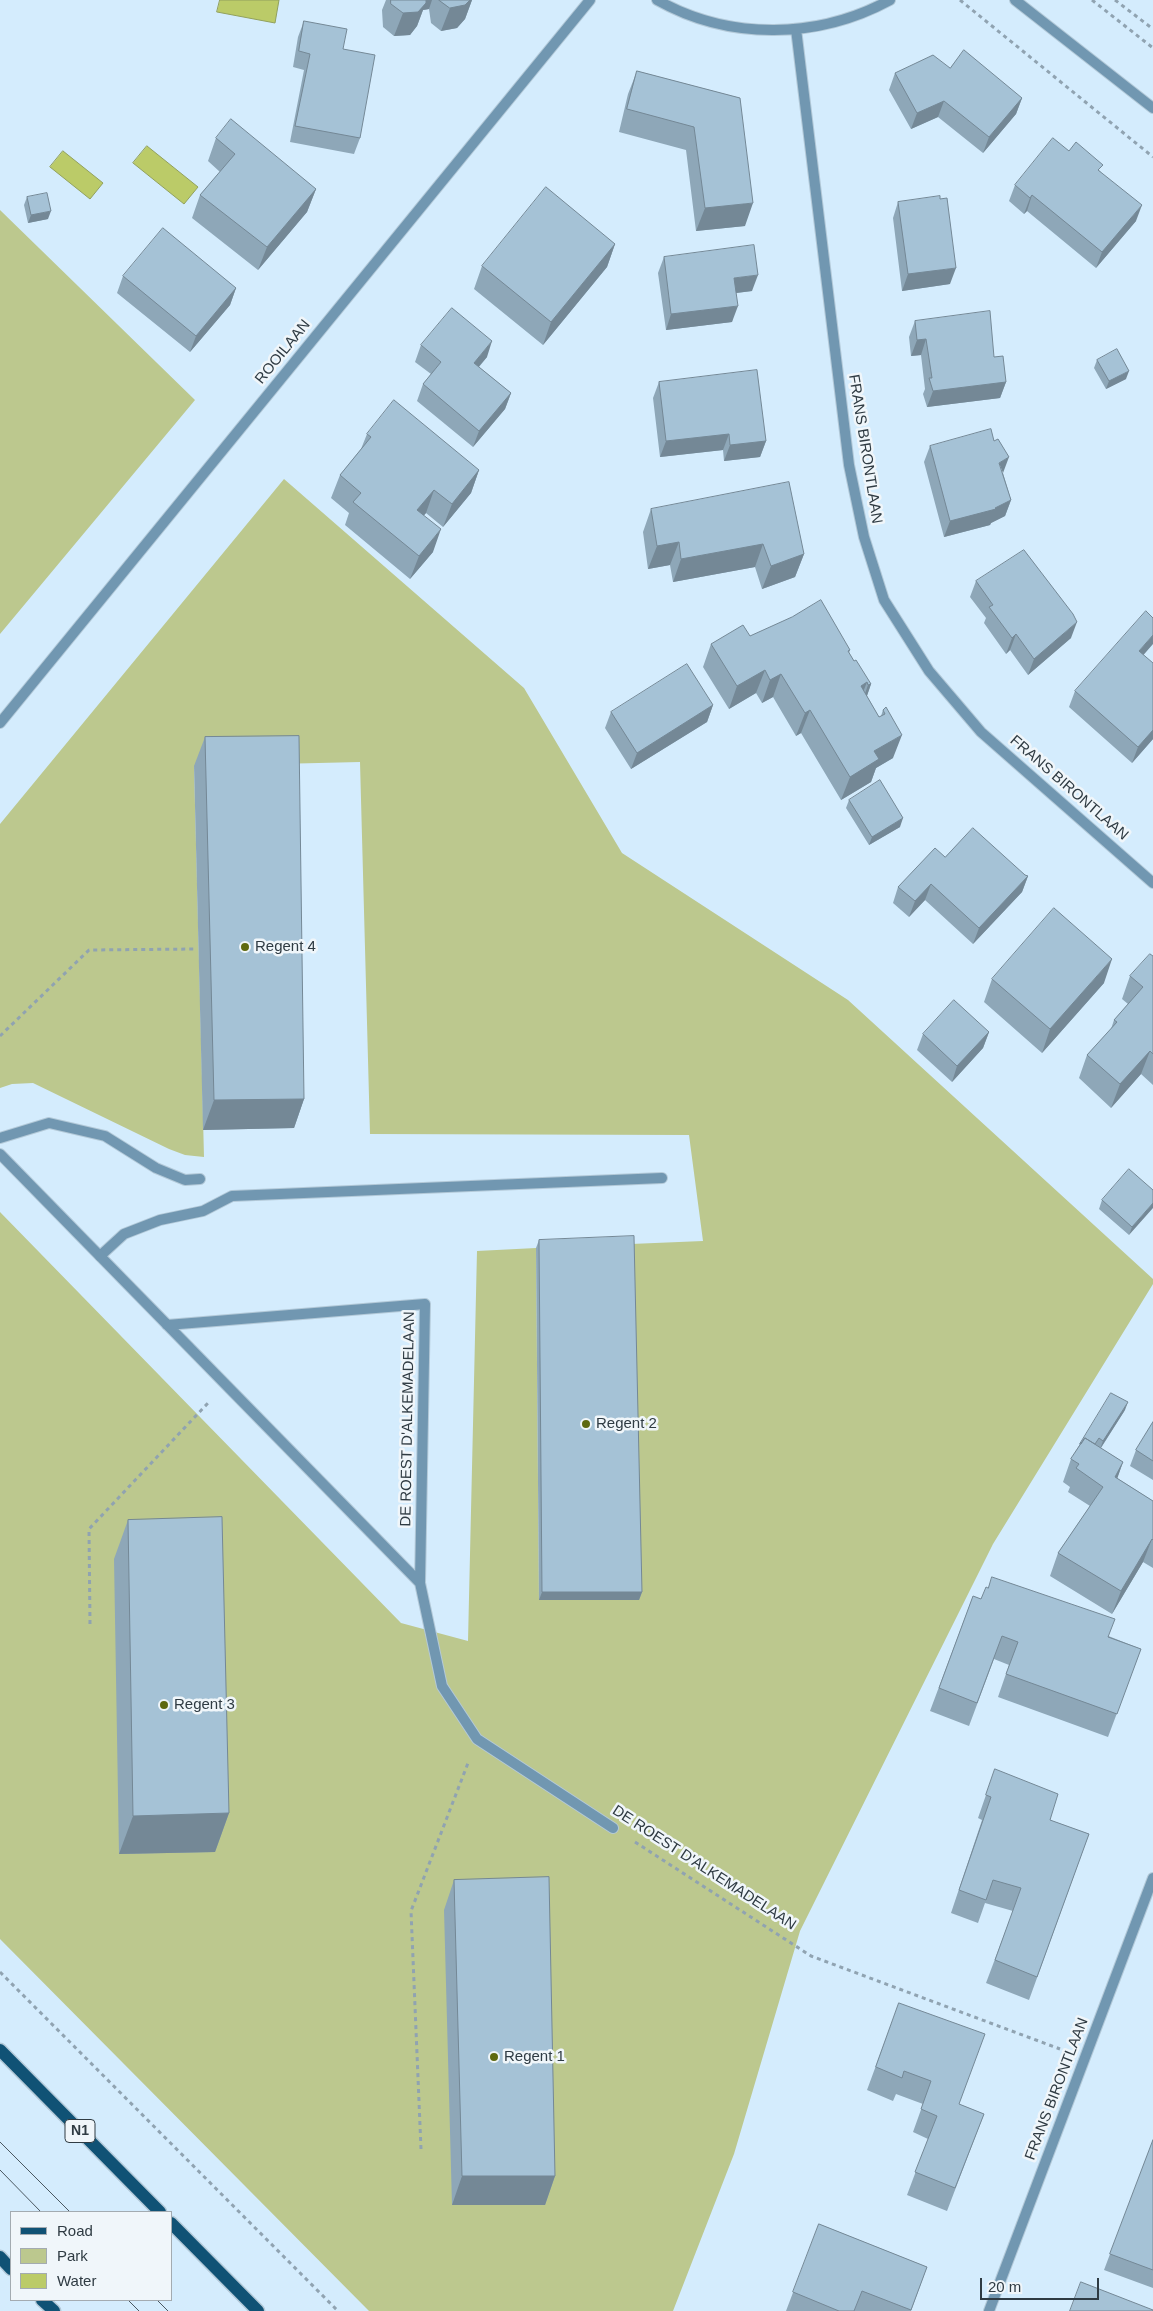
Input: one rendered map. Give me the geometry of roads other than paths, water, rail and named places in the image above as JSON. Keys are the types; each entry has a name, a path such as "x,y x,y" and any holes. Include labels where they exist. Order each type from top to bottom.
{"main road":[{"name":"N1","path":"0,2050 159,2211"},
{"path":"172,2224 258,2311"},
{"path":"0,2257 10,2267"},
{"path":"43,2301 54,2311"}],"street":[{"name":"ROOILAAN","path":"0,723 590,0"},
{"path":"657,0 713,23 742,29 770,31 838,22 862,14 890,0"},
{"path":"1015,0 1153,108"},
{"name":"FRANS BIRONTLAAN","path":"796,29 849,465 864,537 884,600 929,671 981,732 1153,883"},
{"path":"0,1138 49,1123 105,1136 156,1168 185,1180 200,1179"},
{"path":"0,1154 420,1583"},
{"path":"100,1256 124,1234 160,1220 203,1211 232,1196 662,1178"},
{"name":"DE ROEST D'ALKEMADELAAN","path":"167,1325 425,1304 420,1583 442,1686 477,1739 613,1828"},
{"name":"FRANS BIRONTLAAN","path":"989,2311 1153,1878"}],"water":[{"path":"220,0 279,0 275,23 217,12"},
{"path":"147,146 198,187 184,204 133,163"},
{"path":"63,151 103,183 90,199 50,167"}],"tram line":[{"path":"0,2142 69,2211"},
{"path":"0,2170 40,2211"},
{"path":"129,2301 139,2311"},
{"path":"158,2301 168,2311"}],"place":[{"name":"Regent 4","path":"245,947"},
{"name":"Regent 2","path":"586,1424"},
{"name":"Regent 3","path":"164,1705"},
{"name":"Regent 1","path":"494,2057"}]}
